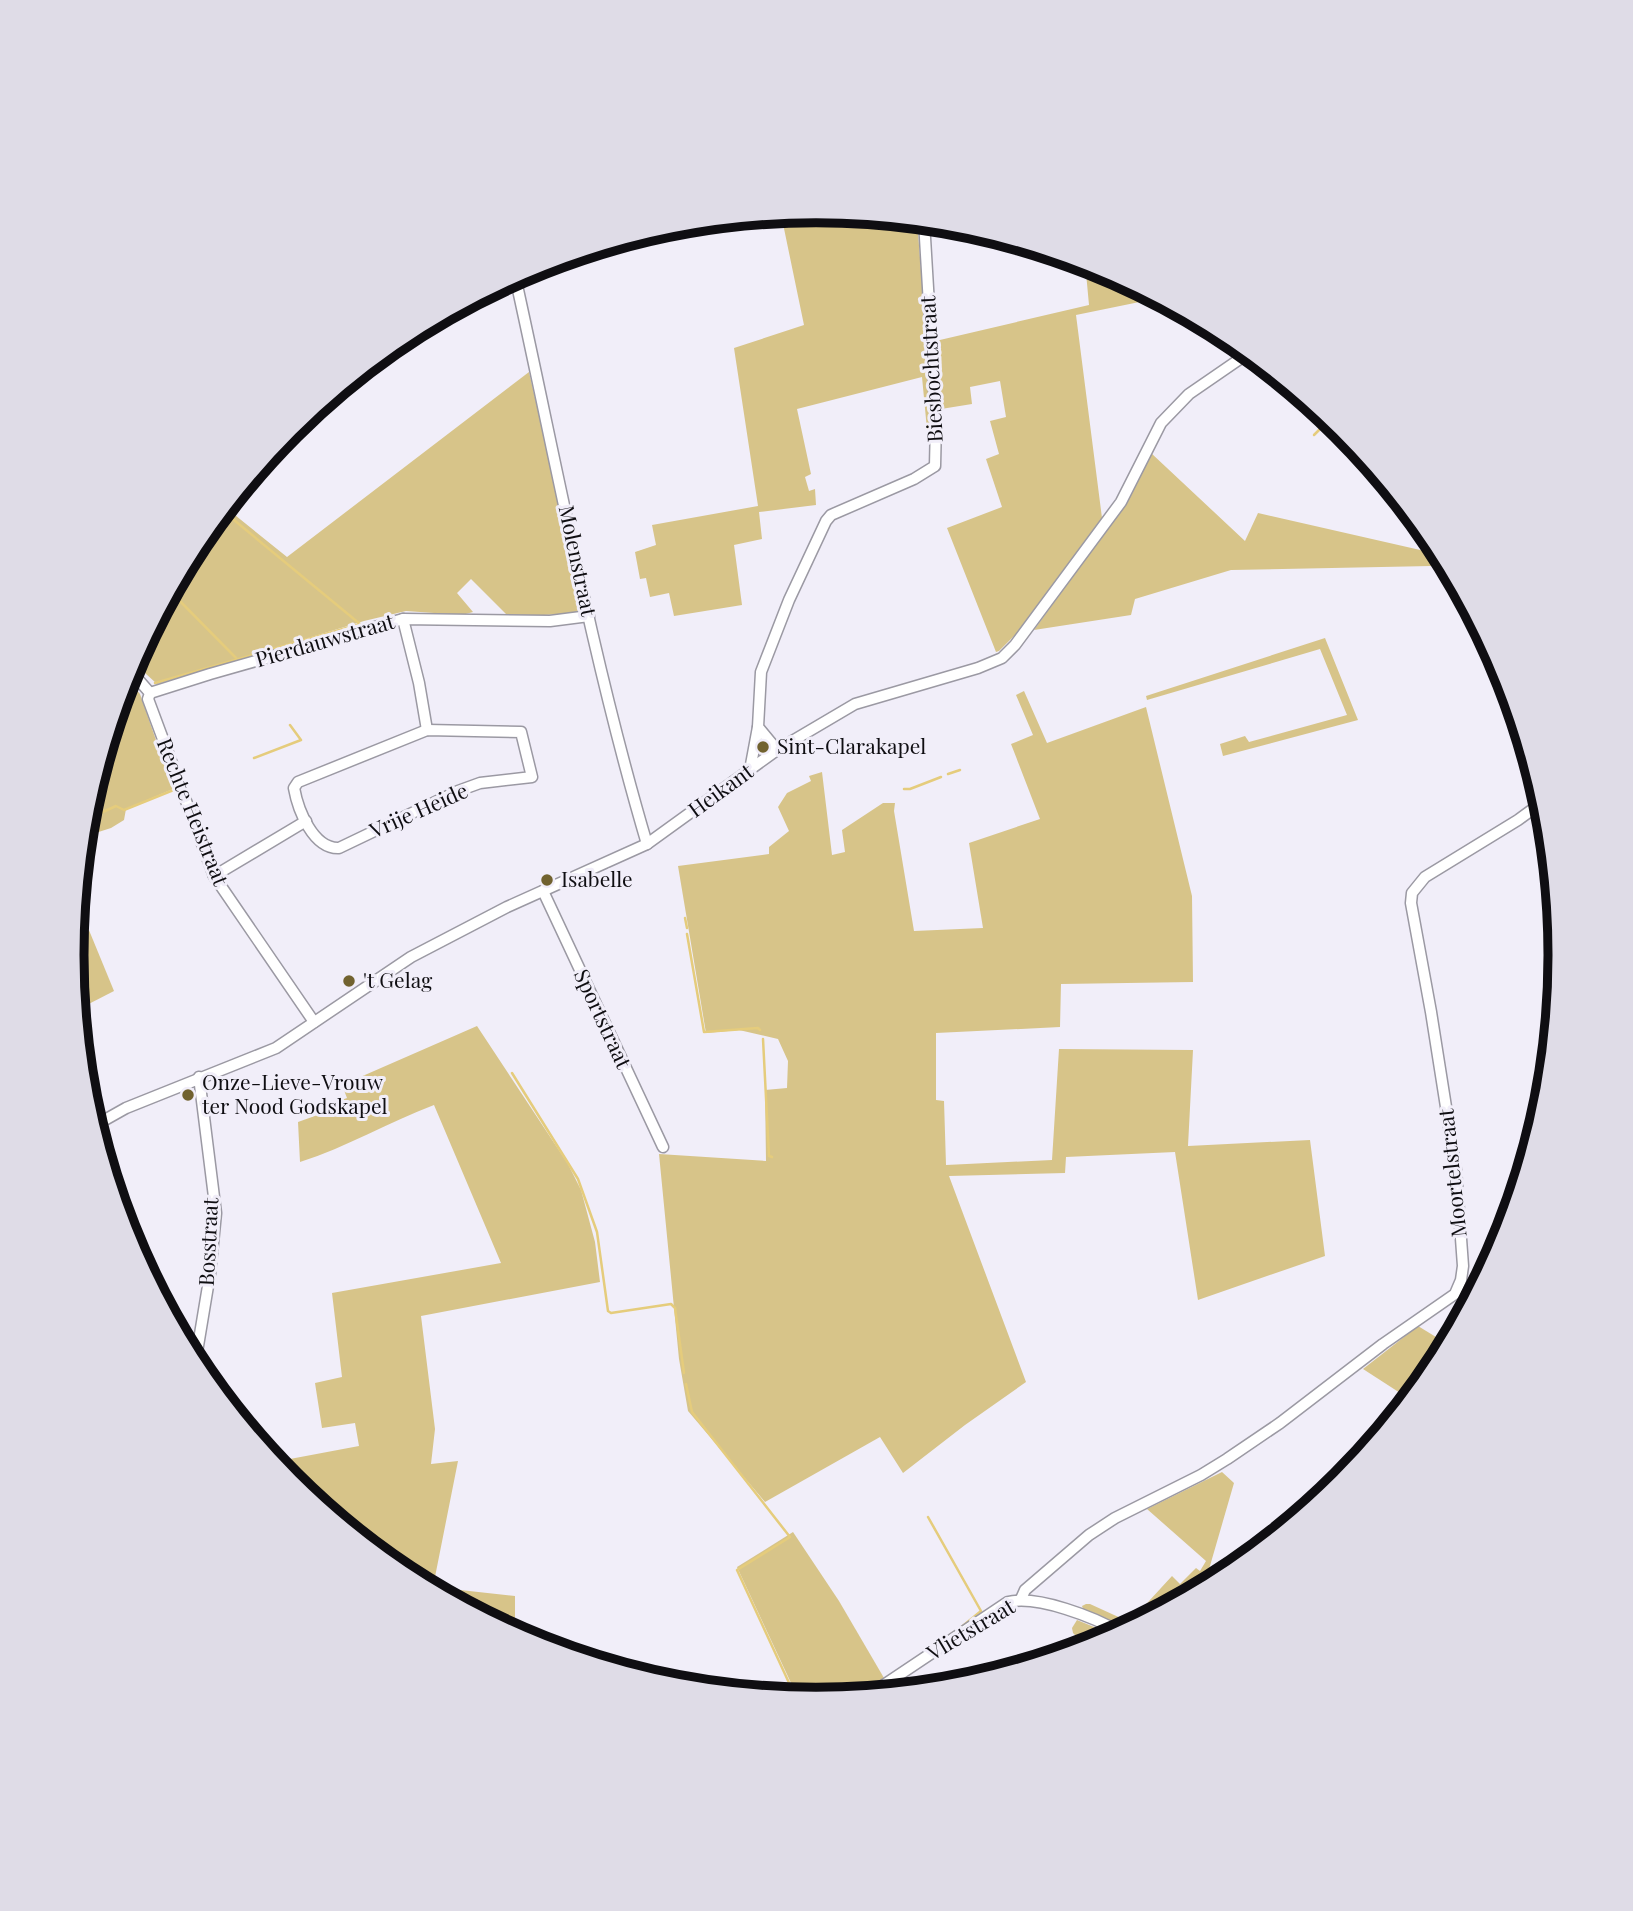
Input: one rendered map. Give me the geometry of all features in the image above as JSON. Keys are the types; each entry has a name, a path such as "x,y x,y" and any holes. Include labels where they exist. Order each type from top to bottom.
{"street":[{"name":"Biesbochtstraat","path":"750,770 758,727 761,672 789,600 826,521 831,515 930,472 935,467 936,422 925,231"},
{"name":"Molenstraat","path":"518,287 622,759 648,844"},
{"name":"Heikant","path":"103,1121 126,1108 199,1077 276,1048 411,957 465,928 648,844 777,750 855,704 978,668 1002,658 1015,645 1121,502 1151,438 1161,423 1189,394 1240,359"},
{"name":"Pierdauwstraat","path":"150,693 403,619 550,621 589,616"},
{"path":"403,619 428,730"},
{"name":"Rechte Heistraat","path":"138,680 150,693 148,699 152,712 214,876 314,1023"},
{"path":"758,727 777,750"},
{"name":"Vrije Heide","path":"428,730 521,732 532,777 480,783 469,787 339,848 330,848 320,841 296,802 294,788 298,782 428,730"},
{"name":"Moortelstraat","path":"1021,1599 1025,1590 1089,1535 1115,1518 1227,1460 1455,1294 1463,1266 1456,1170 1411,903 1412,893 1425,877 1534,808"},
{"path":"214,876 306,821"},
{"name":"Sportstraat","path":"543,891 663,1147"},
{"name":"Bosstraat","path":"198,1347 210,1274 216,1213 199,1077"},
{"name":"Vlietstraat","path":"885,1684 1008,1602 1021,1599 1093,1619 1108,1627"}],"shaded area":[{"path":"816,223 918,230 927,343 1089,305 1086,275 1144,301 1076,315 1102,518 1016,634 999,651 996,652 947,528 1002,507 986,459 999,454 990,421 1006,417 1000,381 970,387 972,404 941,409 941,438 928,440 922,377 797,409 811,474 805,477 809,491 815,489 816,505 759,512 762,539 734,545 742,605 674,616 669,593 650,597 646,578 640,579 635,552 656,545 652,525 758,506 734,348 804,325 783,224"},
{"path":"699,233 612,252 674,237"},
{"path":"529,372 583,610 579,613 509,617 471,579 457,593 473,612 462,615 406,611 364,621 157,684 142,670 182,589 233,513 287,557"},
{"path":"1151,453 1245,541 1258,513 1428,552 1431,566 1231,570 1135,599 1131,615 1034,630 1127,502"},
{"path":"1325,638 1358,720 1223,756 1220,744 1245,736 1249,742 1347,715 1320,649 1147,700 1146,696"},
{"path":"135,688 140,694 173,789 126,809 124,820 95,833 109,766"},
{"path":"1024,691 1047,743 1146,707 1192,896 1193,982 1061,984 1060,1027 936,1033 936,1100 944,1101 946,1165 1052,1160 1059,1049 1193,1050 1188,1146 1310,1140 1325,1256 1198,1300 1175,1152 1066,1157 1065,1173 949,1176 1026,1382 903,1473 880,1437 765,1502 688,1411 679,1359 659,1154 766,1161 765,1090 787,1088 788,1061 778,1039 739,1030 706,1033 678,866 769,854 769,847 789,831 778,807 787,793 811,781 809,776 822,772 832,855 845,852 842,830 883,803 895,803 894,811 914,931 983,928 969,843 1040,819 1011,744 1033,735 1016,695"},
{"path":"85,922 114,991 86,1005"},
{"path":"477,1026 568,1164 581,1190 595,1242 600,1282 421,1316 435,1429 431,1464 458,1461 434,1580 371,1537 286,1460 359,1446 355,1423 322,1428 315,1383 342,1377 332,1293 501,1263 434,1105 300,1162 298,1122 326,1112 324,1106 347,1098 342,1085"},
{"path":"1418,1326 1440,1340 1403,1395 1363,1369"},
{"path":"1222,1472 1234,1483 1207,1575 1138,1613 1172,1576 1180,1584 1196,1568 1200,1571 1206,1561 1147,1509"},
{"path":"793,1532 839,1601 884,1678 873,1685 793,1687 737,1567"},
{"path":"448,1589 515,1596 515,1622"},
{"path":"1090,1604 1124,1619 1113,1624 1084,1611 1082,1606"},
{"path":"1077,1620 1101,1630 1080,1638 1073,1633 1072,1628"}],"waterway":[{"path":"1314,435 1322,427"},
{"path":"155,683 360,624 230,517"},
{"path":"177,598 237,659"},
{"path":"254,758 301,740 290,725"},
{"path":"948,774 960,770"},
{"path":"904,789 941,777"},
{"path":"98,814 116,806 124,810 176,789"},
{"path":"685,918 687,928"},
{"path":"687,934 704,1032 760,1030"},
{"path":"763,1039 769,1156 772,1157"},
{"path":"512,1073 578,1179 597,1232 608,1311 611,1313 671,1304 675,1308 684,1373"},
{"path":"686,1384 692,1412 790,1537 737,1570 791,1687"},
{"path":"928,1517 981,1611 959,1629"},
{"path":"931,1648 954,1632"}],"place":[{"name":"Sint-Clarakapel","path":"763,747"},
{"name":"Isabelle","path":"547,880"},
{"name":"'t Gelag","path":"349,981"},
{"name":"Onze-Lieve-Vrouw ter Nood Godskapel","path":"188,1095"}]}
